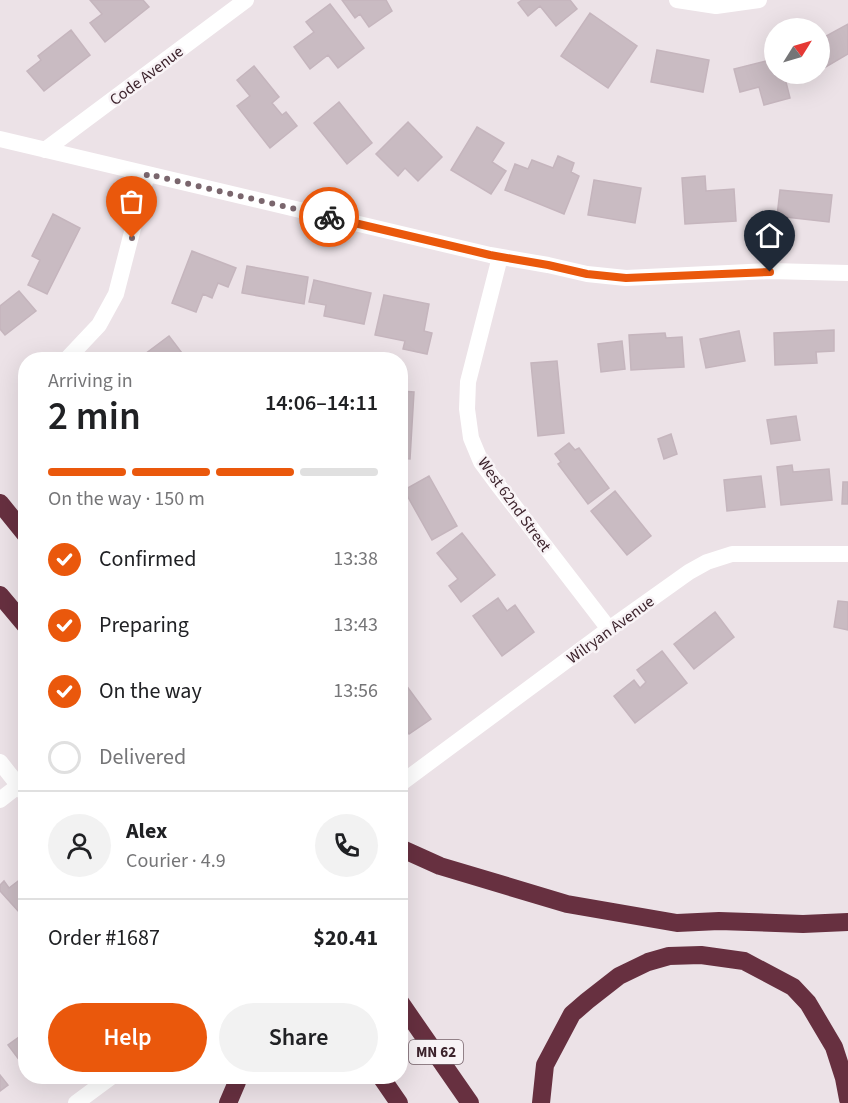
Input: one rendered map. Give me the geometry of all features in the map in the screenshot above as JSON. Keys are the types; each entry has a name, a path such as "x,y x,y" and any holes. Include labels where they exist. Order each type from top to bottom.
{"highway":[{"path":"0,487 18,507"},
{"path":"0,503 18,525"},
{"path":"0,595 18,616"},
{"path":"408,852 440,866 567,904 677,923 848,922"},
{"path":"541,1103 545,1065 572,1014 619,976 633,968 669,956 701,955 744,961 793,987 808,1003 834,1047 848,1099"},
{"name":"MN 62","path":"408,1014 470,1103"},
{"path":"228,1103 236,1084"},
{"path":"386,1084 399,1103"}],"street":[{"name":"Code Avenue","path":"45,150 246,0"},
{"path":"676,0 716,6 759,0"},
{"path":"0,139 500,257 587,274 626,278 770,272 848,273"},
{"path":"74,352 99,325 116,294 147,174"},
{"name":"West 62nd Street","path":"500,257 468,382 467,409 471,438 482,462 498,485 609,629"},
{"name":"Wilryan Avenue","path":"408,778 609,629 689,572 707,562 732,554 848,554"},
{"path":"0,762 18,785"},
{"path":"0,800 18,792"},
{"path":"76,1103 102,1084"}],"building":[{"path":"90,0 143,0 149,7 105,42 90,23 102,14"},
{"path":"342,0 386,0 392,11 369,27 360,14 355,18"},
{"path":"522,0 570,0 577,9 556,26 540,6 528,16 518,3"},
{"path":"330,4 364,48 338,68 328,55 310,69 294,47 314,32 306,22"},
{"path":"590,13 637,46 608,88 561,56"},
{"path":"848,24 848,54 830,65 830,34"},
{"path":"71,30 90,55 44,91 27,71 41,60 38,56"},
{"path":"657,50 709,60 703,92 651,82"},
{"path":"764,62 764,84 786,84 790,98 764,105 759,87 740,92 734,69"},
{"path":"254,66 279,97 272,103 282,115 286,112 297,126 270,148 237,106 250,96 237,80"},
{"path":"339,102 372,143 347,164 314,123"},
{"path":"408,122 442,157 418,181 405,168 398,176 376,154"},
{"path":"477,127 504,143 492,162 506,171 491,194 451,170"},
{"path":"558,156 574,163 571,172 579,176 564,214 505,190 515,164 528,169 532,160 553,168"},
{"path":"705,176 706,191 734,189 736,221 685,224 682,178"},
{"path":"594,180 641,188 635,223 588,215"},
{"path":"780,190 832,195 829,222 777,216"},
{"path":"53,214 80,228 47,294 28,285 40,260 32,256"},
{"path":"192,251 236,268 228,287 218,283 212,298 203,294 196,312 172,303"},
{"path":"247,266 308,277 304,304 242,293"},
{"path":"314,280 371,293 364,324 324,316 326,305 309,302"},
{"path":"19,291 36,311 5,335 0,329 0,306"},
{"path":"384,295 429,304 424,331 432,333 427,354 403,349 405,341 375,335"},
{"path":"834,330 834,351 816,352 817,363 775,365 774,333"},
{"path":"739,331 745,361 706,368 700,339"},
{"path":"665,333 666,338 682,337 684,367 631,370 629,335"},
{"path":"169,336 181,352 148,352"},
{"path":"622,341 625,369 601,372 598,344"},
{"path":"557,361 564,433 538,436 531,363"},
{"path":"408,392 414,392 410,459 408,459"},
{"path":"796,416 800,440 771,444 767,420"},
{"path":"671,434 677,454 664,459 658,439"},
{"path":"569,443 575,450 579,448 609,488 588,504 558,464 561,462 555,454"},
{"path":"792,465 793,472 829,469 832,500 781,505 777,467"},
{"path":"429,476 457,526 432,540 408,497 408,488"},
{"path":"761,476 765,507 727,511 724,480"},
{"path":"843,482 848,482 848,504 842,504"},
{"path":"615,491 651,536 627,555 591,511"},
{"path":"462,533 495,575 461,602 449,586 458,579 437,553"},
{"path":"498,598 507,611 515,605 534,632 502,656 473,616"},
{"path":"838,601 848,602 848,630 834,627"},
{"path":"715,612 734,637 694,669 674,644"},
{"path":"662,651 687,683 635,723 614,696 634,680 640,688 646,682 637,670"},
{"path":"408,688 431,719 408,733"},
{"path":"4,881 9,888 18,881 18,911 0,891 0,885"},
{"path":"18,1038 18,1058 8,1045"},
{"path":"0,1075 8,1085 0,1091"}],"way so far":[{"path":"132,238 147,174 329,217"}],"route":[{"path":"329,217 490,255 587,274 626,278 770,272"}]}
